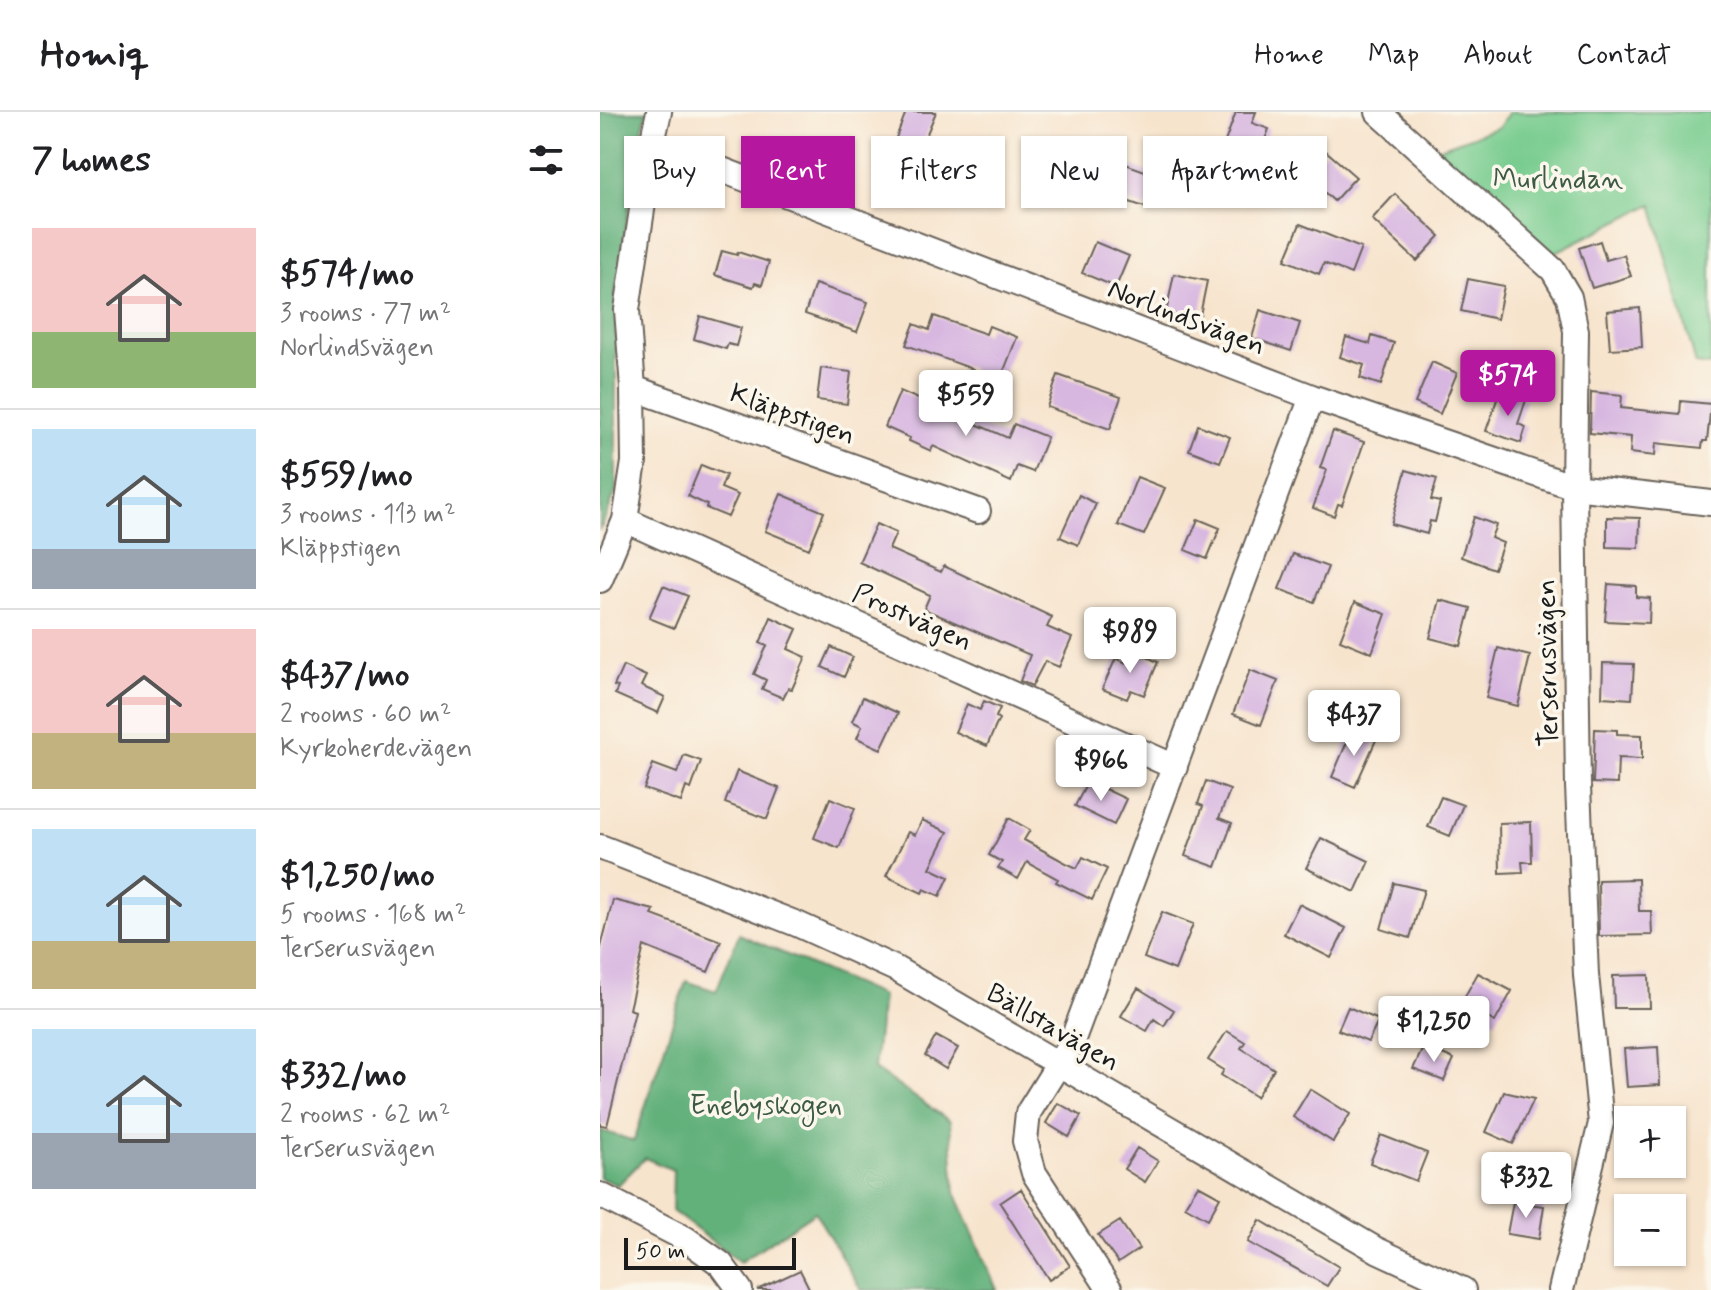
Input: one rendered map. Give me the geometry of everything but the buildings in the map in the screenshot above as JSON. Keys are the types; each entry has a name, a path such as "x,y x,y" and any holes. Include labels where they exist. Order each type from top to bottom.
{"street":[{"path":"654,136 659,112"},
{"name":"Terserusvägen","path":"1378,112 1553,270 1569,297 1576,331 1574,487 1580,832 1586,975 1601,1123 1561,1290"},
{"name":"Norlindsvägen","path":"725,171 1312,397 1574,487 1711,503"},
{"path":"600,580 625,520 634,462 633,388 627,310 642,208"},
{"name":"Kläppstigen","path":"633,388 978,511"},
{"path":"1110,1290 1034,1173 1025,1141 1028,1113 1071,1044 1312,397"},
{"name":"Prostvägen","path":"625,520 1175,767"},
{"name":"Bällstavägen","path":"600,847 797,924 896,969 1436,1285 1463,1290"},
{"path":"600,1195 686,1239 721,1264 740,1290"}],"green space":[{"path":"600,112 647,112 641,136 624,136 624,208 629,208 616,290 616,491 600,531"},
{"name":"Murlindan","path":"1509,112 1711,112 1711,366 1696,364 1652,204 1546,257 1434,150 1499,127"},
{"name":"Enebyskogen","path":"739,934 882,996 874,1069 950,1121 955,1192 997,1290 861,1290 815,1212 740,1262 672,1211 673,1170 645,1158 618,1185 600,1178 600,1130 634,1141 686,981 716,991"}]}
